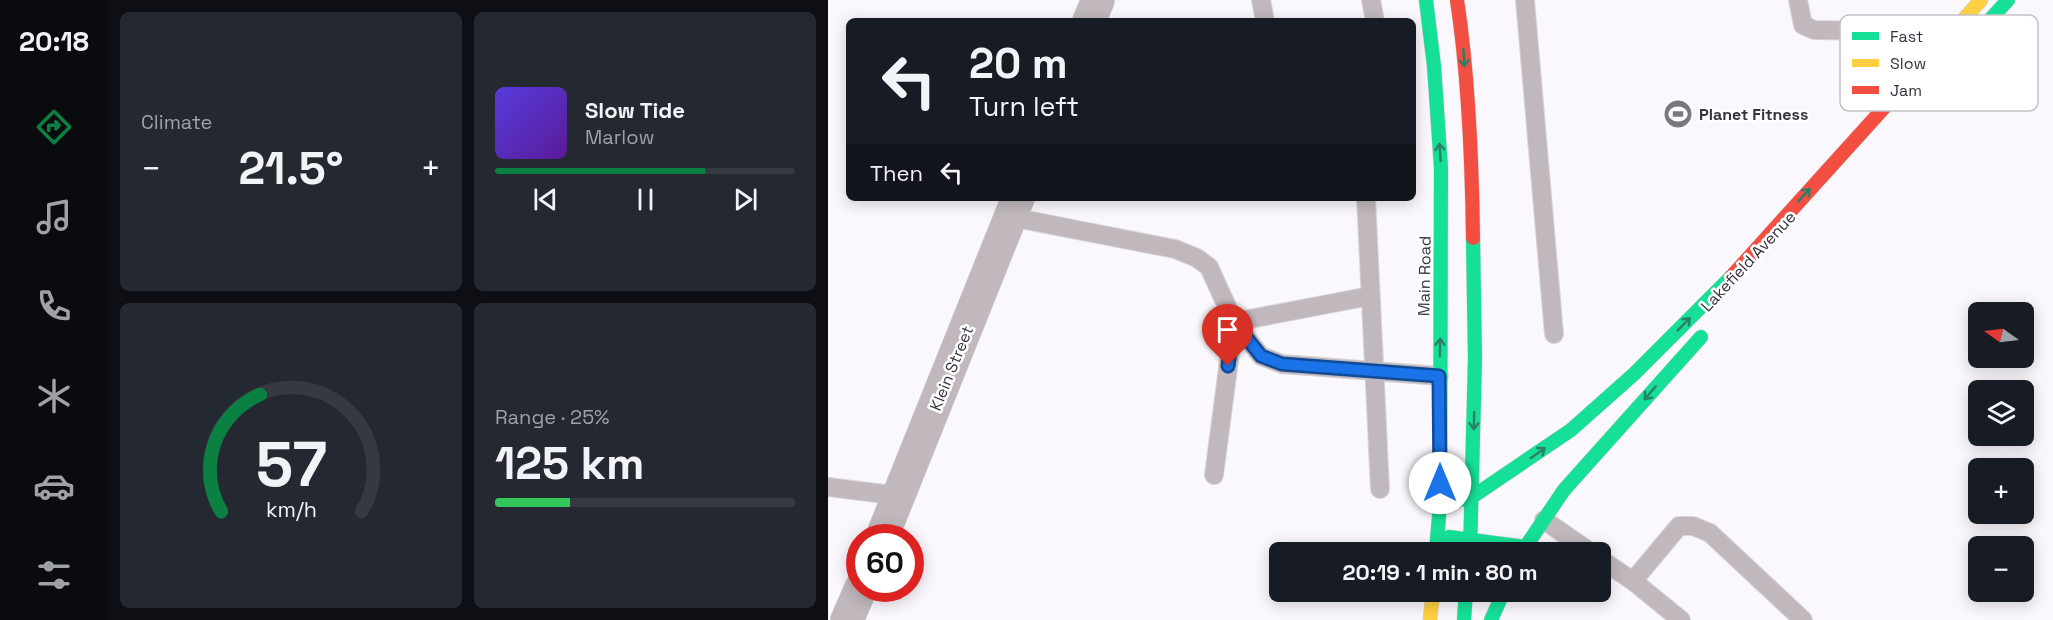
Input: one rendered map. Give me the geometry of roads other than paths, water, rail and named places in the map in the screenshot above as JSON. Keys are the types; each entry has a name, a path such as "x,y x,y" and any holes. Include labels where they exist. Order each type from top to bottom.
{"main road":[{"name":"Main Road","path":"1426,0 1442,168 1457,272 1475,359 1471,542"},
{"name":"Main Road","path":"1437,542 1440,504 1439,376 1457,272 1472,163 1463,40 1457,0"},
{"name":"Lakefield Avenue","path":"1967,15 1981,0"},
{"path":"1994,15 2008,0"},
{"name":"Lakefield Avenue","path":"1472,497 1571,430 1634,374 1728,280 1881,111"},
{"name":"Lakefield Avenue","path":"1528,542 1564,490 1711,326"},
{"path":"1440,504 1472,497"},
{"path":"1437,536 1460,542"},
{"path":"1430,620 1432,602"},
{"path":"1464,620 1465,602"},
{"path":"1491,620 1499,602"}],"street":[{"path":"1090,18 1098,0"},
{"name":"Klein Street","path":"888,524 1015,208"},
{"path":"847,620 855,602"}],"lane":[{"path":"1261,0 1264,18"},
{"path":"1371,0 1375,18"},
{"path":"1525,0 1554,334"},
{"path":"1798,0 1803,25 1814,30 1840,31"},
{"path":"1366,201 1380,489"},
{"path":"1015,208 1175,249 1197,258 1209,267 1234,322 1261,356 1282,364 1439,376"},
{"path":"1234,322 1370,296"},
{"path":"1214,475 1234,322"},
{"path":"828,487 900,496"},
{"path":"1544,520 1576,542"},
{"path":"1633,581 1679,526 1694,526 1710,533 1803,620"},
{"path":"1611,566 1681,620"}],"place":[{"name":"Planet Fitness","path":"1678,114"}]}
